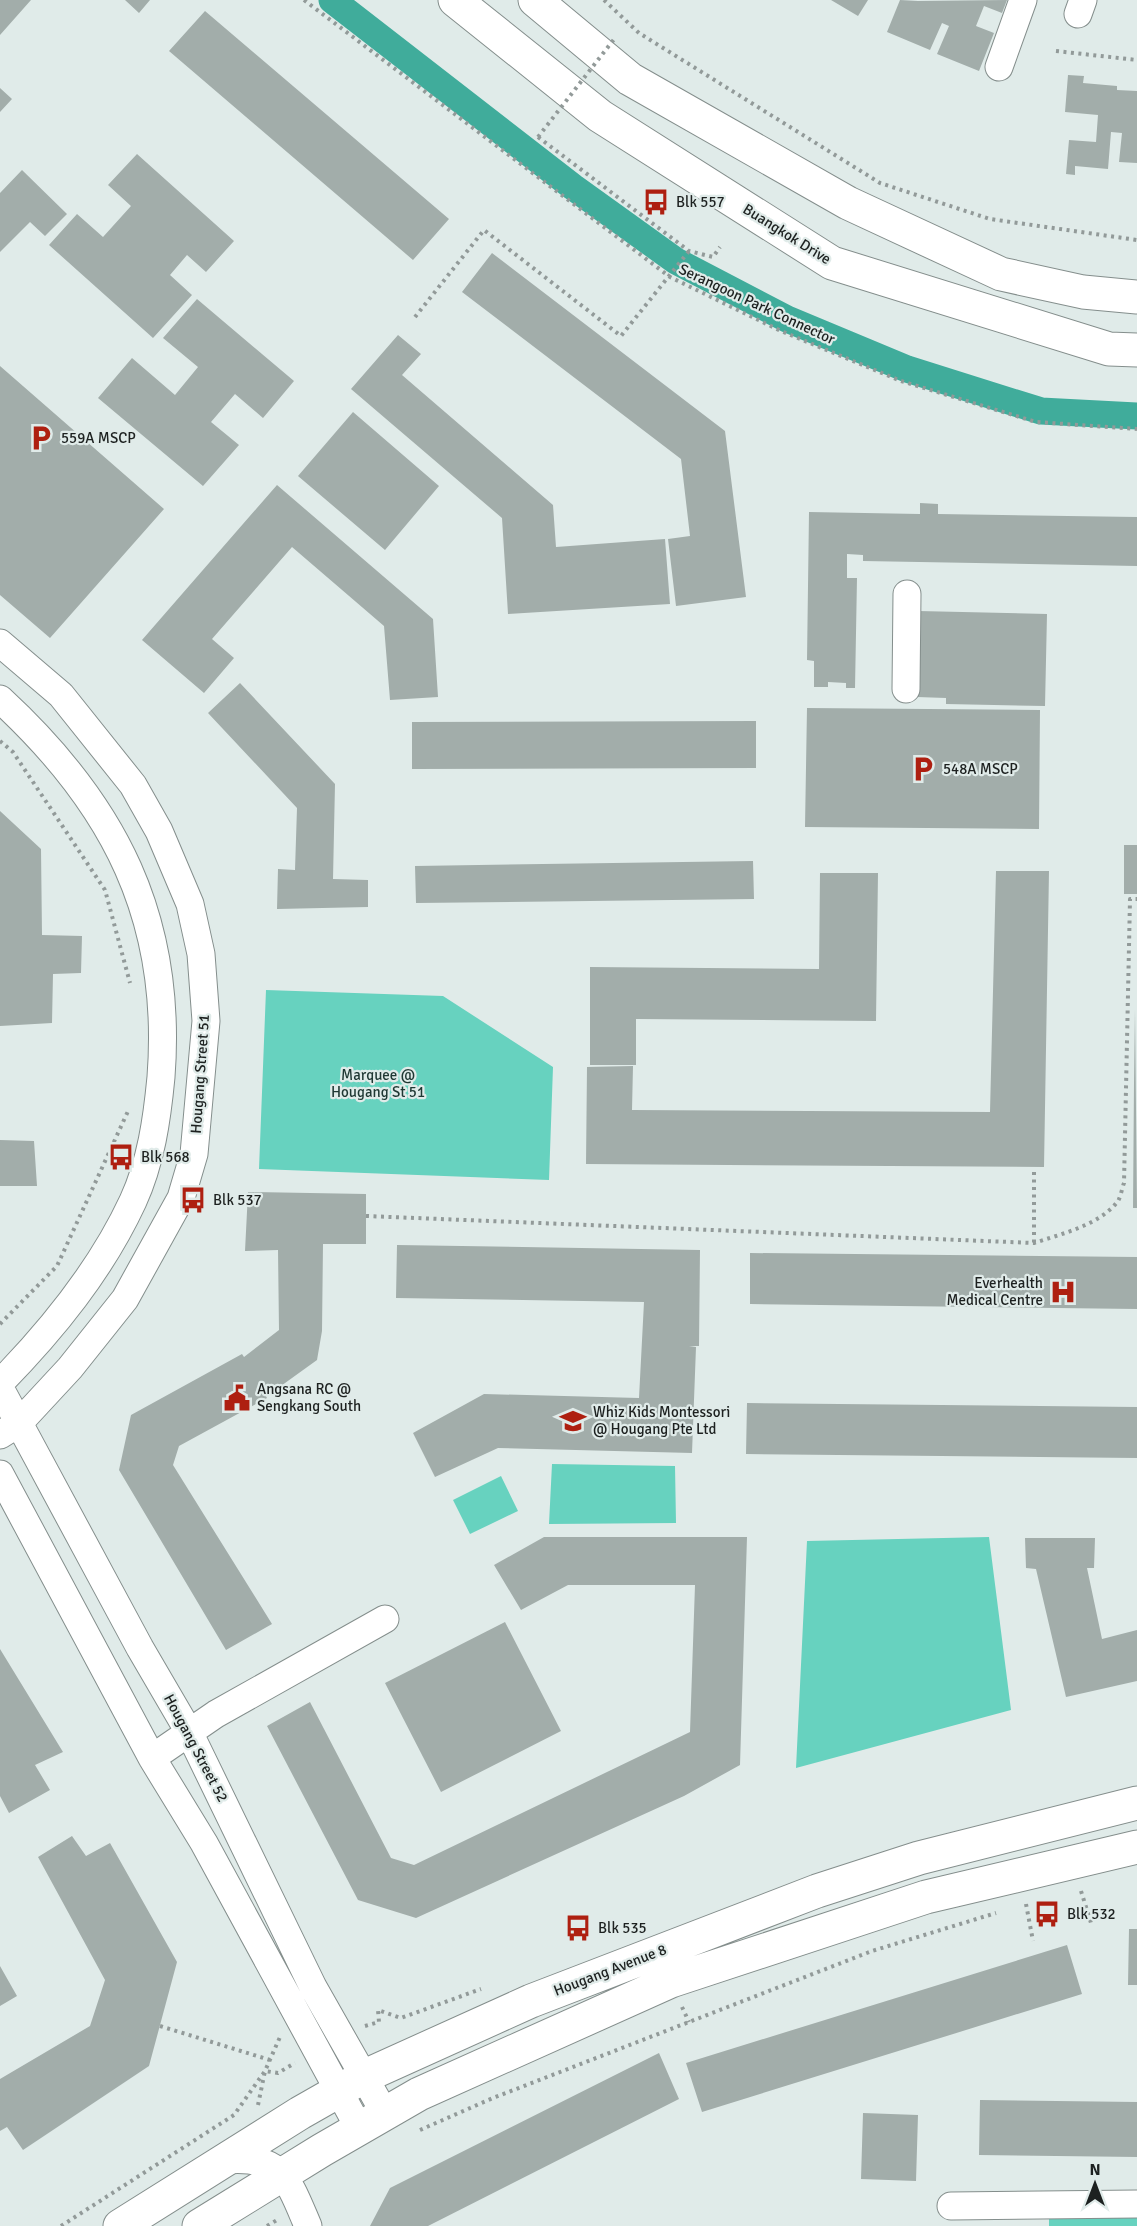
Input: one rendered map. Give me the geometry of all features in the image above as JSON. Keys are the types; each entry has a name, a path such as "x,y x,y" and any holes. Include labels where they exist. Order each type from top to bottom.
{"main road":[{"name":"Buangkok Drive","path":"455,0 600,116 832,263 1108,349 1137,350"},
{"path":"535,0 630,79 848,203 1001,274 1083,292 1137,297"},
{"name":"Hougang Avenue 8","path":"120,2226 352,2083 531,2001 818,1892 919,1858 1137,1803"},
{"path":"199,2226 371,2120 430,2089 671,1982 926,1898 1137,1847"}],"street":[{"path":"999,67 1023,0"},
{"path":"906,689 907,594"},
{"name":"Hougang Street 51","path":"0,643 61,695 133,784 159,831 190,904 201,954 206,1021 194,1154 181,1198 124,1299 70,1368 10,1429"},
{"path":"0,699 31,728 86,793 118,843 143,903 157,958 162,999 163,1049 157,1129 134,1200 96,1269 48,1333 0,1383"},
{"name":"Hougang Street 52","path":"0,1388 10,1429 189,1732 314,1987 352,2083"},
{"name":"Hougang Street 52","path":"0,1474 152,1758 352,2083 371,2120"},
{"path":"152,1758 189,1732 385,1619"},
{"path":"225,2160 251,2158 284,2174 303,2215"},
{"path":"951,2206 1137,2204"}],"path":[{"name":"Serangoon Park Connector","path":"304,0 670,277 781,331 901,381 1036,422 1137,429"},
{"path":"604,0 639,33 880,183 990,219 1137,240"},
{"path":"615,38 538,138 689,250 713,257 720,247"},
{"path":"1056,51 1137,60"},
{"path":"415,317 484,230 621,336 670,277 689,250"},
{"path":"0,741 13,752 105,890 133,993"},
{"path":"366,1216 1034,1243 1071,1231 1102,1215 1118,1200 1124,1183 1130,899 1137,899"},
{"path":"0,1324 57,1266 131,1104"},
{"path":"1034,1172 1034,1243"},
{"path":"1070,1894 1093,1888"},
{"path":"1082,1891 1091,1923"},
{"path":"1015,1907 1037,1901"},
{"path":"1026,1904 1033,1941"},
{"path":"414,2133 493,2098 872,1951 1004,1911"},
{"path":"378,2010 379,2022"},
{"path":"160,2026 270,2060"},
{"path":"61,2226 234,2115 265,2071 278,2046 281,2027"},
{"path":"265,2071 278,2073"},
{"path":"267,2226 303,2215"}],"green space":[{"name":"Marquee @ Hougang St 51","path":"266,990 443,996 553,1067 549,1180 259,1169"},
{"path":"552,1464 675,1466 676,1523 549,1524"},
{"path":"501,1476 518,1511 470,1534 453,1500"},
{"path":"989,1537 1011,1710 796,1768 807,1541"},
{"path":"1049,2204 1137,2204 1137,2226 1049,2226"}],"building":[{"path":"0,0 31,0 0,35"},
{"path":"125,0 150,0 139,13"},
{"path":"831,0 868,0 858,16"},
{"path":"900,0 1007,0 1002,13 984,6 976,26 994,33 979,71 937,54 949,26 942,23 930,50 887,32"},
{"path":"205,11 449,219 413,260 169,51"},
{"path":"1068,75 1084,76 1083,83 1117,86 1117,90 1137,91 1137,163 1119,162 1122,133 1111,132 1108,169 1075,166 1075,175 1066,174 1069,140 1096,142 1098,115 1065,112"},
{"path":"0,88 12,99 0,112"},
{"path":"137,154 234,241 206,272 187,255 170,275 192,295 153,338 49,245 77,214 103,237 131,206 108,185"},
{"path":"22,170 67,214 45,236 30,222 0,252 0,193"},
{"path":"492,253 725,431 746,597 676,606 668,539 690,536 681,459 462,292"},
{"path":"197,299 294,381 263,418 235,394 211,422 239,445 203,486 98,398 132,358 175,395 198,367 163,338"},
{"path":"398,335 421,354 402,375 553,505 556,547 665,539 670,604 508,614 502,518 351,389"},
{"name":"559A MSCP","path":"0,366 164,509 50,638 0,595"},
{"path":"353,412 439,486 385,550 298,476"},
{"path":"277,485 433,619 438,697 390,700 384,626 292,547 212,639 234,658 204,693 142,640"},
{"path":"920,503 938,504 938,514 1137,517 1137,566 863,561 863,555 847,554 847,578 857,578 855,688 846,688 846,683 828,682 828,687 814,687 814,661 807,660 809,512 920,514"},
{"path":"918,611 1047,614 1045,706 946,704 946,698 917,697"},
{"path":"240,683 335,784 333,879 368,880 368,907 277,909 278,869 295,870 297,808 208,713"},
{"name":"548A MSCP","path":"807,708 1040,710 1039,829 805,827"},
{"path":"756,721 756,768 412,769 412,722"},
{"path":"0,811 41,849 42,935 82,936 81,973 53,974 52,1023 0,1026"},
{"path":"1124,845 1137,845 1137,894 1124,894"},
{"path":"753,861 754,899 416,903 415,866"},
{"path":"996,871 1049,871 1044,1167 586,1164 587,1067 633,1066 632,1110 990,1112"},
{"path":"820,873 878,873 876,1021 636,1019 636,1065 590,1065 590,967 819,969"},
{"path":"1135,1009 1137,1208 1133,1208 1134,1083"},
{"path":"0,1140 34,1141 37,1186 0,1186"},
{"path":"248,1192 366,1194 366,1244 323,1244 322,1331 317,1360 267,1396 258,1382 267,1398 179,1446 173,1465 272,1624 226,1650 119,1470 131,1415 242,1354 244,1357 279,1330 278,1250 245,1251"},
{"path":"397,1245 700,1250 699,1346 689,1346 696,1347 692,1453 498,1448 435,1477 413,1433 484,1394 639,1398 644,1302 396,1298"},
{"path":"750,1253 1137,1257 1137,1309 750,1304"},
{"path":"747,1403 1137,1407 1137,1458 746,1454"},
{"path":"544,1537 747,1537 740,1765 684,1796 416,1918 358,1900 267,1726 310,1702 391,1858 414,1865 690,1732 695,1585 568,1585 521,1610 494,1565"},
{"path":"1025,1538 1095,1538 1094,1568 1087,1568 1102,1639 1137,1630 1137,1681 1066,1697 1036,1569 1026,1568"},
{"path":"505,1622 561,1731 441,1792 385,1683"},
{"path":"0,1649 63,1752 35,1765 50,1790 9,1813 0,1796"},
{"path":"72,1836 86,1856 110,1843 177,1962 149,2066 23,2150 7,2127 0,2131 0,2079 90,2026 105,1980 38,1857"},
{"path":"1129,1929 1137,1929 1137,1985 1128,1985"},
{"path":"1067,1945 1082,1994 702,2112 686,2063"},
{"path":"0,1966 17,1996 0,2006"},
{"path":"659,2053 679,2099 428,2226 370,2226 390,2188"},
{"path":"980,2100 1137,2102 1137,2157 979,2155"},
{"path":"863,2113 918,2115 916,2181 861,2179"}],"waterway":[{"path":"332,0 573,187 676,261 787,319 907,369 1041,411 1137,416"}],"place":[{"name":"Blk 557","path":"656,202"},
{"name":"559A MSCP","path":"41,438"},
{"name":"548A MSCP","path":"923,769"},
{"name":"Blk 568","path":"121,1157"},
{"name":"Blk 537","path":"193,1200"},
{"name":"Everhealth Medical Centre","path":"1063,1292"},
{"name":"Angsana RC @ Sengkang South","path":"237,1398"},
{"name":"Whiz Kids Montessori @ Hougang Pte Ltd","path":"573,1421"},
{"name":"Blk 532","path":"1047,1914"},
{"name":"Blk 535","path":"578,1928"}]}
